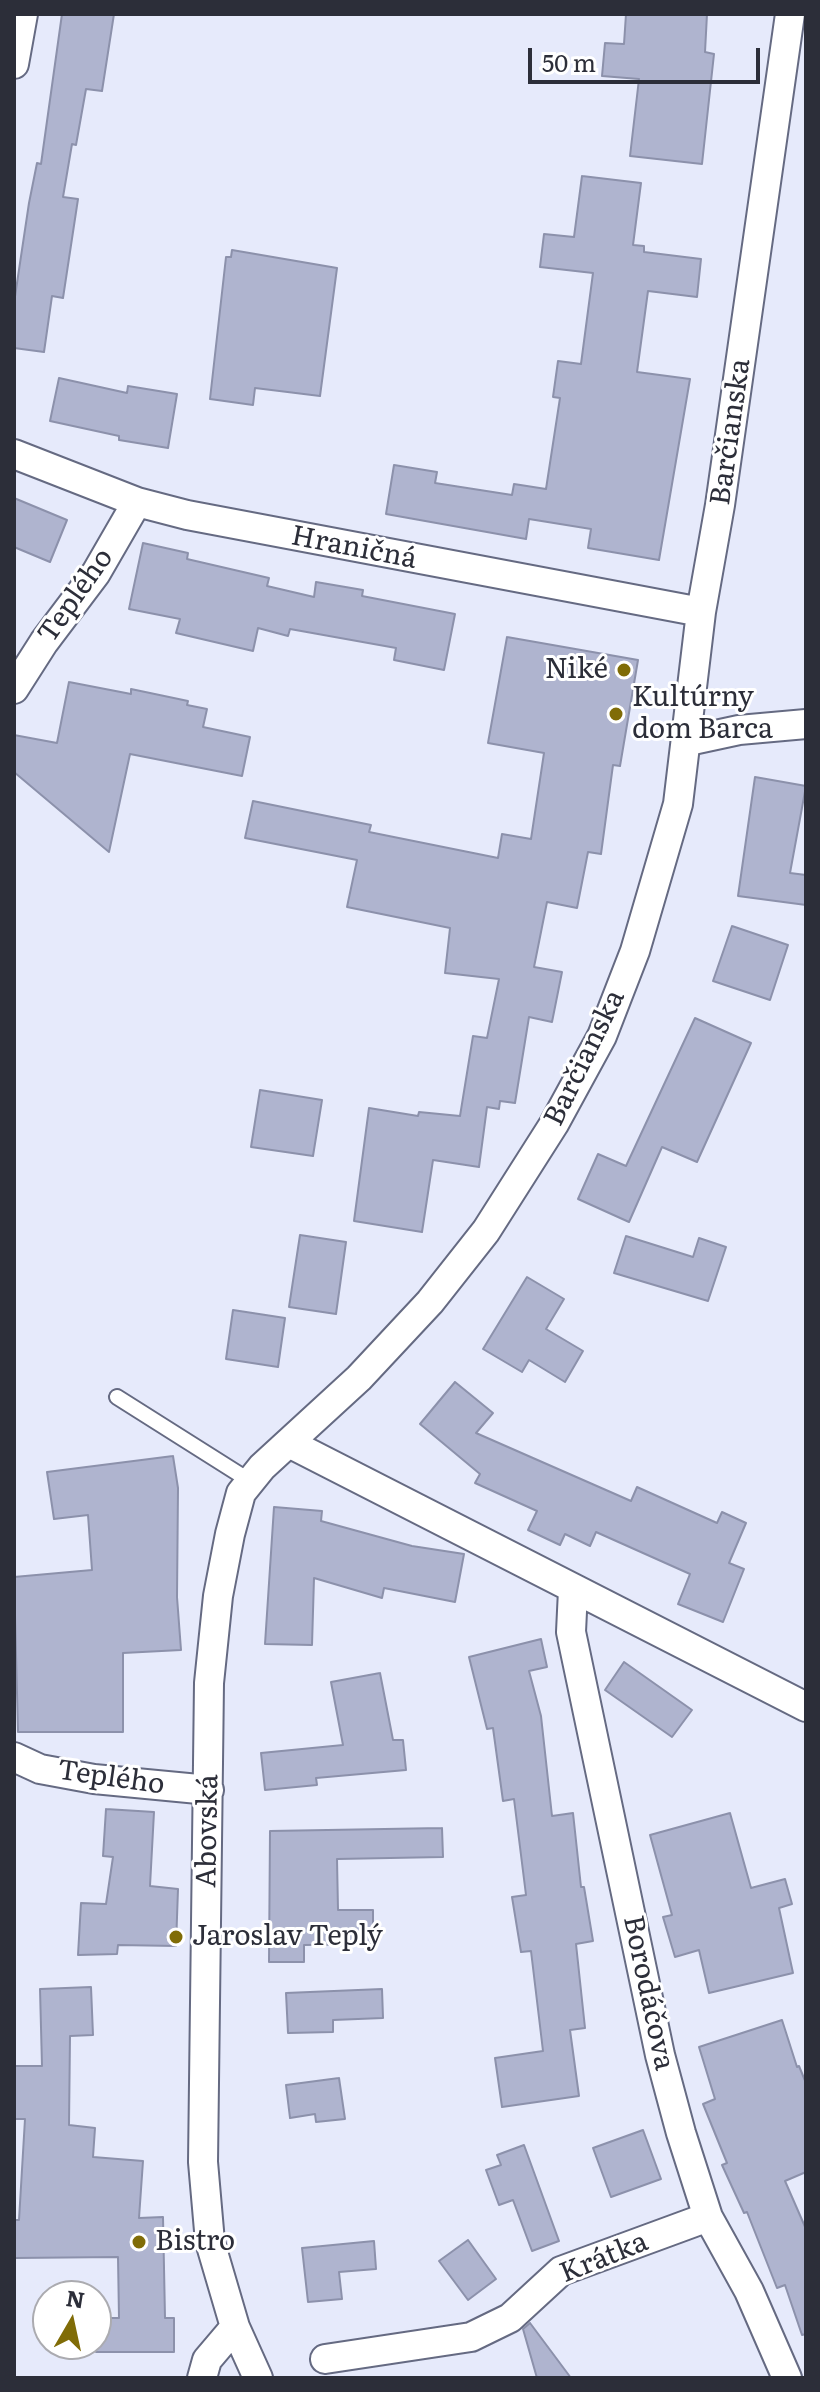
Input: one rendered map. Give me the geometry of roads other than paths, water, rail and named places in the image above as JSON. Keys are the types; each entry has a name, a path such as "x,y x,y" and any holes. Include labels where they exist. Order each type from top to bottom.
{"street":[{"path":"14,64 23,14"},
{"name":"Barčianska","path":"289,1443 359,1378 430,1302 486,1231 554,1124 602,1036 635,951 678,804 688,741 701,612 720,505 790,14"},
{"name":"Hraničná","path":"14,454 137,502 202,518 701,612"},
{"name":"Teplého","path":"14,689 44,642 96,573 137,502"},
{"path":"688,741 739,730 806,724"},
{"path":"289,1443 806,1707"},
{"name":"Abovská","path":"258,2378 235,2327 210,2242 203,2162 209,1683 218,1596 241,1493 289,1443"},
{"name":"Borodáčova","path":"573,1590 571,1632 660,2055 708,2217 749,2291 787,2378"},
{"name":"Teplého","path":"14,1757 40,1769 94,1779 209,1790"},
{"name":"Krátka","path":"325,2359 471,2337 510,2318 561,2271 708,2217"},
{"path":"202,2378 207,2360 235,2327"}],"lane":[{"path":"117,1397 250,1481"}],"place":[{"name":"Niké","path":"624,670"},
{"name":"Kultúrny dom Barca","path":"616,714"},
{"name":"Jaroslav Teplý","path":"176,1937"},
{"name":"Bistro","path":"139,2242"}]}
